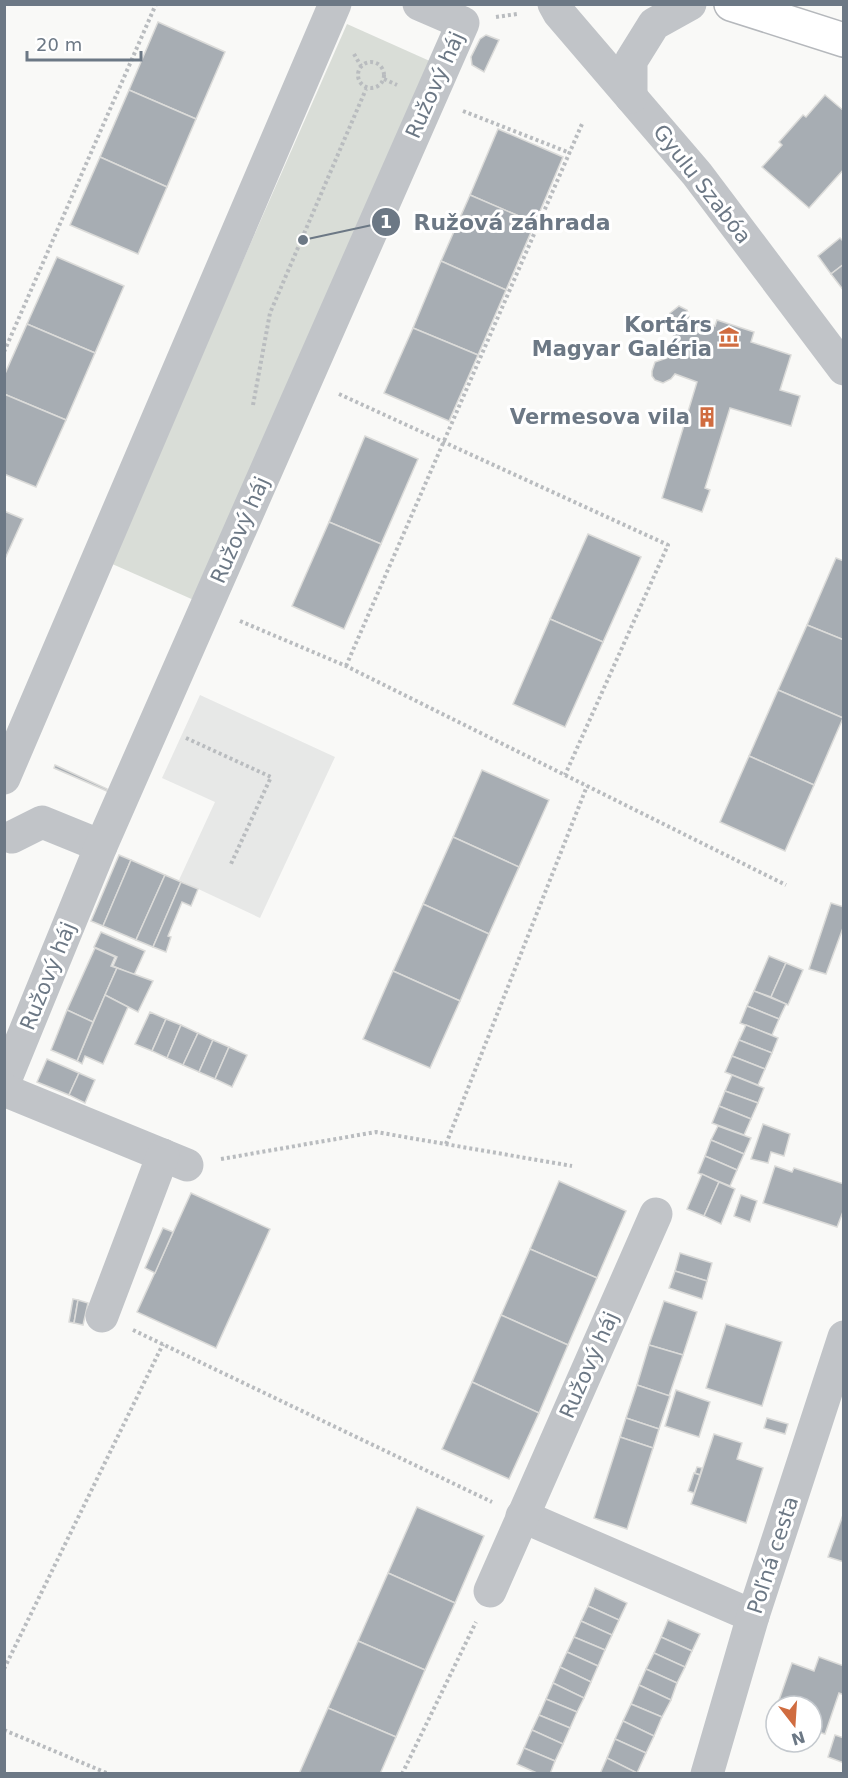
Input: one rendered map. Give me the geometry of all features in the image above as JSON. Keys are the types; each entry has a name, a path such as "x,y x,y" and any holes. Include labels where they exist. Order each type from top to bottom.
{"main road":[{"path":"731,4 843,40"}],"street":[{"path":"4,778 334,4"},
{"name":"Ružový háj","path":"4,1083 101,846 463,23 419,4"},
{"name":"Gyulu Szabóa","path":"554,4 579,37 697,174 843,369"},
{"path":"631,97 631,61 654,24 690,4"},
{"path":"7,834 42,822 101,846"},
{"path":"4,1090 175,1160 102,1316"},
{"name":"Ružový háj","path":"490,1592 656,1214"},
{"name":"Poľná cesta","path":"707,1773 753,1616 843,1337"},
{"path":"522,1516 753,1616"}],"path":[{"path":"4,352 156,4"},
{"path":"365,63 378,64 384,71 384,79 379,87 366,88 359,83 359,70 365,63"},
{"path":"251,414 270,313 366,88"},
{"path":"429,98 570,153"},
{"path":"346,666 582,124"},
{"path":"306,379 668,545 566,775"},
{"path":"206,607 346,666 786,885"},
{"path":"155,724 271,777 230,866"},
{"path":"446,1144 587,786"},
{"path":"175,1160 375,1132 572,1166"},
{"path":"102,1316 522,1516"},
{"path":"4,1669 163,1344"},
{"path":"402,1773 490,1592"},
{"path":"4,1730 109,1773"}],"shaded area":[{"path":"347,24 432,62 196,601 110,563"},
{"path":"200,695 335,757 260,918 179,880 215,802 162,778"}],"building":[{"path":"158,22 225,52 196,119 129,90"},
{"path":"486,35 499,40 484,72 472,65 471,57 480,39"},
{"path":"129,90 196,119 167,187 100,157"},
{"path":"825,95 844,111 844,169 809,208 762,167 782,145 779,142 803,115 806,117"},
{"path":"498,129 563,157 535,223 470,195"},
{"path":"100,157 167,187 138,254 70,225"},
{"path":"470,195 535,223 506,290 441,261"},
{"path":"840,238 844,242 844,264 831,274 818,256"},
{"path":"57,257 124,286 95,353 27,324"},
{"path":"441,261 506,290 478,355 413,328"},
{"path":"844,264 844,291 831,274"},
{"name":"Vermesova vila","path":"679,306 687,310 690,319 715,326 717,320 754,332 751,342 791,355 780,390 800,396 791,426 730,408 705,488 710,490 702,512 662,498 697,382 675,374 663,383 652,376 655,362 667,358 677,325 670,319 670,313"},
{"path":"27,324 95,353 66,420 4,394 4,376"},
{"path":"413,328 478,355 449,421 384,393"},
{"path":"4,394 66,420 36,487 4,474"},
{"path":"365,436 418,459 381,544 329,522"},
{"path":"4,511 23,519 4,561"},
{"path":"329,522 381,544 344,629 292,606"},
{"path":"588,534 641,557 603,642 550,619"},
{"path":"836,558 844,561 844,640 807,625"},
{"path":"550,619 603,642 565,727 513,704"},
{"path":"807,625 844,640 843,718 778,690"},
{"path":"778,690 843,718 814,785 749,756"},
{"path":"749,756 814,785 785,851 720,822"},
{"path":"55,765 107,789 107,791 54,768"},
{"path":"482,770 549,800 519,867 453,837"},
{"path":"453,837 519,867 489,934 423,904"},
{"path":"119,855 131,860 103,926 91,921"},
{"path":"131,860 165,875 136,940 103,926"},
{"path":"165,875 181,882 153,947 136,940"},
{"path":"181,882 198,889 191,906 182,902 168,936 171,937 166,952 153,947"},
{"path":"831,903 844,907 844,925 826,974 809,969"},
{"path":"423,904 489,934 460,1001 393,971"},
{"path":"101,932 145,951 134,975 113,966 117,957 94,947"},
{"path":"95,948 115,957 111,966 117,968 93,1022 67,1010"},
{"path":"769,956 786,963 771,997 754,991"},
{"path":"786,963 803,970 788,1005 771,997"},
{"path":"117,968 153,981 138,1012 105,995"},
{"path":"393,971 460,1001 430,1068 363,1039"},
{"path":"754,991 786,1004 779,1019 747,1006"},
{"path":"105,995 128,1007 103,1064 85,1056 82,1064 77,1061"},
{"path":"747,1006 779,1019 772,1035 740,1023"},
{"path":"67,1010 93,1022 77,1061 51,1050"},
{"path":"150,1012 166,1019 152,1051 135,1044"},
{"path":"166,1019 181,1025 167,1058 152,1051"},
{"path":"181,1025 198,1033 183,1065 167,1058"},
{"path":"746,1025 778,1038 772,1053 739,1040"},
{"path":"198,1033 213,1040 199,1072 183,1065"},
{"path":"213,1040 229,1047 215,1079 199,1072"},
{"path":"739,1040 772,1053 765,1069 732,1056"},
{"path":"229,1047 247,1055 232,1087 215,1079"},
{"path":"732,1056 765,1069 758,1085 725,1072"},
{"path":"47,1059 79,1073 69,1095 37,1082"},
{"path":"79,1073 95,1080 85,1103 69,1095"},
{"path":"732,1075 764,1088 758,1103 725,1091"},
{"path":"725,1091 758,1103 751,1119 719,1106"},
{"path":"719,1106 751,1119 744,1135 712,1123"},
{"path":"763,1124 790,1134 784,1156 771,1152 768,1163 751,1159"},
{"path":"718,1126 751,1138 744,1154 711,1140"},
{"path":"711,1140 744,1154 737,1170 705,1156"},
{"path":"705,1156 737,1170 730,1186 698,1173"},
{"path":"775,1166 792,1172 794,1168 844,1184 844,1209 837,1227 763,1203"},
{"path":"702,1174 719,1182 704,1216 687,1209"},
{"path":"559,1181 626,1211 597,1278 530,1249"},
{"path":"719,1182 735,1189 721,1224 704,1216"},
{"path":"191,1193 270,1229 216,1348 137,1312"},
{"path":"741,1195 757,1201 750,1222 734,1216"},
{"path":"163,1228 173,1232 155,1273 145,1268"},
{"path":"530,1249 597,1278 568,1345 501,1315"},
{"path":"680,1253 712,1263 707,1281 675,1271"},
{"path":"675,1271 707,1281 702,1299 669,1288"},
{"path":"73,1299 78,1300 74,1323 69,1322"},
{"path":"78,1300 88,1303 83,1325 74,1323"},
{"path":"664,1301 697,1312 683,1355 649,1345"},
{"path":"501,1315 568,1345 539,1413 472,1382"},
{"path":"726,1324 782,1342 762,1406 706,1388"},
{"path":"649,1345 683,1355 669,1396 637,1385"},
{"path":"472,1382 539,1413 509,1479 442,1449"},
{"path":"637,1385 670,1396 659,1429 626,1418"},
{"path":"676,1390 710,1402 699,1437 665,1426"},
{"path":"626,1418 659,1429 653,1448 620,1437"},
{"path":"767,1418 788,1424 785,1434 764,1428"},
{"path":"714,1434 742,1443 737,1459 763,1468 746,1523 691,1504"},
{"path":"620,1437 653,1448 627,1529 594,1518"},
{"path":"697,1467 702,1468 700,1475 695,1473"},
{"path":"694,1473 700,1475 694,1493 688,1491"},
{"path":"417,1507 484,1536 455,1603 388,1573"},
{"path":"844,1512 844,1562 828,1557"},
{"path":"388,1573 455,1603 425,1670 358,1641"},
{"path":"595,1588 627,1603 619,1620 588,1606"},
{"path":"588,1606 619,1620 612,1635 581,1621"},
{"path":"668,1620 700,1634 692,1651 661,1637"},
{"path":"581,1621 612,1635 605,1650 574,1637"},
{"path":"574,1637 605,1650 598,1666 567,1652"},
{"path":"661,1637 692,1651 685,1667 654,1653"},
{"path":"358,1641 425,1670 396,1737 328,1708"},
{"path":"567,1652 598,1666 591,1682 560,1667"},
{"path":"654,1653 685,1667 677,1683 646,1669"},
{"path":"819,1657 844,1666 844,1695 839,1693 825,1734 824,1694 781,1694 792,1663 814,1671"},
{"path":"560,1667 591,1682 584,1698 553,1683"},
{"path":"646,1669 677,1683 671,1700 639,1685"},
{"path":"553,1683 584,1698 577,1712 546,1699"},
{"path":"639,1685 671,1700 662,1717 631,1704"},
{"path":"546,1699 577,1712 570,1728 539,1715"},
{"path":"631,1704 662,1717 654,1736 623,1721"},
{"path":"328,1708 396,1737 380,1774 299,1774"},
{"path":"539,1715 570,1728 563,1744 532,1730"},
{"path":"623,1721 654,1736 646,1753 615,1739"},
{"path":"532,1730 563,1744 555,1761 524,1748"},
{"path":"835,1735 844,1738 844,1763 828,1757"},
{"path":"615,1739 646,1753 637,1773 607,1758"},
{"path":"524,1748 555,1761 550,1774 539,1774 517,1764"},
{"path":"607,1758 637,1773 637,1774 600,1774"}],"place":[{"name":"Ružová záhrada","path":"303,240"},
{"name":"Kortárs Magyar Galéria","path":"729,337"},
{"name":"Vermesova vila","path":"707,417"}]}
